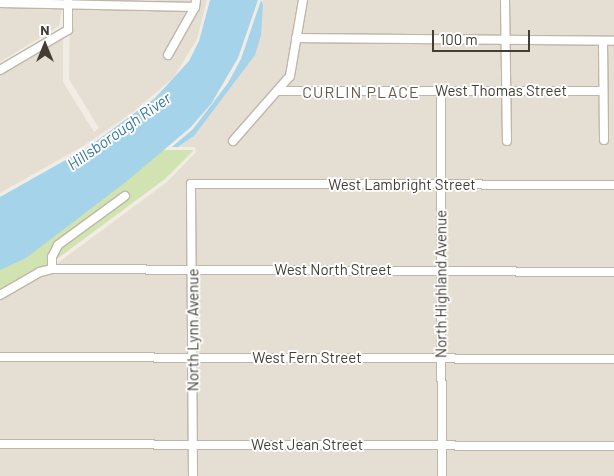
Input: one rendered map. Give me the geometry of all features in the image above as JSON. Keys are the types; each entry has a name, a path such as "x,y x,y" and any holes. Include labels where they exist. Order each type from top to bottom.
{"street":[{"path":"233,141 279,91 290,76 303,0"},
{"path":"505,0 507,141"},
{"path":"0,3 196,4 168,55"},
{"path":"0,70 68,30 68,3"},
{"path":"296,38 614,41"},
{"path":"603,41 602,91 604,140"},
{"name":"West Thomas Street","path":"279,91 602,91"},
{"name":"North Highland Avenue","path":"441,91 442,476"},
{"name":"West Lambright Street","path":"191,184 614,186"},
{"name":"North Lynn Avenue","path":"191,184 193,476"},
{"path":"0,296 40,272 52,269 52,257 58,245 125,196"},
{"name":"West North Street","path":"52,269 614,272"},
{"name":"West Fern Street","path":"0,356 614,359"},
{"name":"West Jean Street","path":"0,444 614,446"}],"shaded area":[{"path":"70,0 193,0 192,4"},
{"path":"200,0 207,0 197,39 174,77 133,112 85,145 0,193 0,71 63,32 63,82 94,132 99,128 69,79 70,9 189,11 163,56 168,60 198,11"},
{"path":"263,0 299,0 287,75 229,139 232,146 281,95 437,95 437,182 188,180 190,267 55,265 167,182 196,152 195,147 179,147 194,136 236,77"},
{"path":"306,0 501,0 501,37 300,34"},
{"path":"508,0 614,0 614,37 508,37"},
{"path":"0,6 62,8 59,26 0,62"},
{"path":"299,41 501,44 502,88 286,87 293,79"},
{"path":"508,45 600,45 599,87 509,88"},
{"path":"607,45 614,45 614,182 444,182 444,95 502,95 504,145 511,144 509,95 599,95 601,144 607,144"},
{"path":"194,187 437,190 438,267 196,267"},
{"path":"614,189 614,268 444,267 444,190"},
{"path":"48,269 50,273 190,274 190,354 0,353 0,298"},
{"path":"196,274 438,274 438,354 196,354"},
{"path":"444,274 614,275 614,355 445,354"},
{"path":"0,360 190,361 190,441 0,440"},
{"path":"196,361 438,362 438,441 196,441"},
{"path":"445,362 614,363 614,442 445,441"},
{"path":"0,448 190,449 190,476 0,476"},
{"path":"438,448 438,476 197,476 196,449"},
{"path":"445,448 614,449 614,476 445,476"}],"green space":[{"path":"160,150 194,150 165,179 46,267 0,294 0,267"}],"water":[{"name":"Hillsborough River","path":"210,0 258,0 238,58 211,104 191,127 127,181 26,258 0,270 0,197 87,148 155,98 189,61 199,41"},
{"path":"261,0 263,5 261,35 255,55 194,136 178,147 172,147 193,129 228,83 241,59"}],"district":[{"name":"CURLIN PLACE","path":"361,92"}]}
